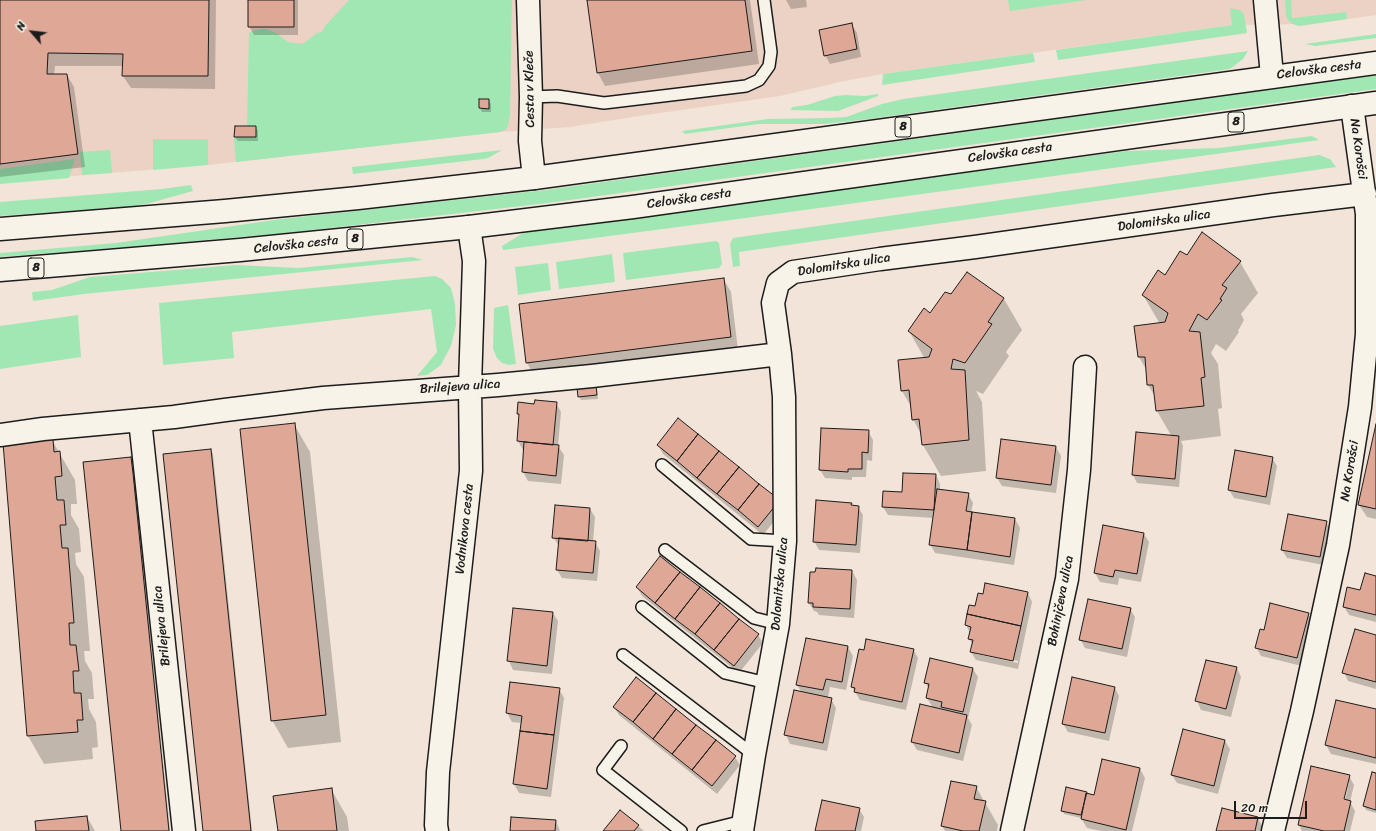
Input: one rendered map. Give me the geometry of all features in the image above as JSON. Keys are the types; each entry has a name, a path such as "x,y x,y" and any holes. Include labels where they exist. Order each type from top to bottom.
{"street":[{"name":"Cesta v Kleče","path":"528,0 531,97 530,141 534,178"},
{"path":"1265,0 1272,76"},
{"name":"Celovška cesta","path":"0,229 226,211 534,178 1376,63"},
{"name":"Celovška cesta","path":"0,270 240,250 469,227 649,204 1376,103"},
{"name":"Na Korošci","path":"1273,831 1302,711 1338,545 1360,407 1367,334 1369,207 1352,106"},
{"name":"Dolomitska ulica","path":"742,826 778,624 785,541 784,397 773,303 778,283 793,272 1199,216 1369,207"},
{"name":"Vodnikova cesta","path":"437,831 438,772 454,639 471,471 470,386 474,261 469,227"},
{"name":"Brilejeva ulica","path":"0,435 323,398 592,376 780,354"},
{"name":"Bohinjčeva ulica","path":"1012,831 1067,579 1080,470 1085,367"},
{"name":"Brilejeva ulica","path":"140,420 184,831"}],"lane":[{"path":"531,97 558,96 604,103 746,86 759,80 769,66 771,52 764,0"},
{"path":"662,465 751,539 785,541"},
{"path":"665,550 754,618 778,624"},
{"path":"642,607 725,673 767,683"},
{"path":"623,656 754,756"},
{"path":"621,746 603,770 681,831"},
{"path":"703,831 742,826"}],"shaded area":[{"path":"0,0 1376,0 1376,15 1299,26 1293,24 1232,25 883,74 844,81 780,96 570,127 500,132 208,165 0,182"}],"green space":[{"path":"349,0 512,0 510,114 506,129 500,132 236,162 234,137 256,137 256,126 247,126 249,32 266,29 276,33 288,42 304,43 317,33 322,32 325,26"},
{"path":"1008,0 1087,0 1010,11"},
{"path":"1285,0 1291,0 1292,18 1346,12 1347,19 1299,26 1289,21 1286,16"},
{"path":"1230,8 1240,10 1244,14 1247,33 1058,60 1056,50 1232,25"},
{"path":"1376,34 1376,38 1315,46 1305,44"},
{"path":"1248,51 1243,59 1230,69 869,119 824,124 759,124 685,134 682,131 768,119 846,117 882,104 903,99"},
{"path":"1033,53 1035,62 882,85 883,74"},
{"path":"1376,75 1376,89 548,203 287,233 0,257 0,253 116,243 281,219 545,190"},
{"path":"878,94 878,96 838,111 790,110 793,107 807,105 835,96 865,96"},
{"path":"1312,136 1319,140 503,250 502,246 525,232 1126,151 1219,148"},
{"path":"153,139 208,139 208,165 153,170"},
{"path":"110,150 112,173 82,175 80,152"},
{"path":"502,150 488,158 483,159 353,174 352,167"},
{"path":"1319,155 1330,159 1336,167 739,252 740,266 733,267 730,244 733,238"},
{"path":"75,159 69,178 0,184 0,169"},
{"path":"191,185 193,191 136,206 0,216 0,202 162,189"},
{"path":"716,241 719,243 722,264 719,268 626,280 623,253"},
{"path":"612,254 615,282 559,289 556,262"},
{"path":"412,257 423,260 84,294 33,301 32,292 52,290 90,277 236,265 298,268"},
{"path":"548,263 551,290 518,295 515,267"},
{"path":"435,276 442,279 451,288 455,304 456,325 451,346 441,365 427,375 417,376 437,352 431,309 232,332 234,358 163,365 159,303"},
{"path":"508,305 516,364 509,365 502,363 497,358 493,349 494,308"},
{"path":"78,315 81,357 0,369 0,326"}],"building":[{"path":"0,0 209,0 208,76 122,76 123,54 48,53 47,74 67,74 78,154 0,164"},
{"path":"248,0 294,0 294,27 248,27"},
{"path":"587,0 745,0 752,51 597,73"},
{"path":"852,23 857,49 824,56 819,30"},
{"path":"479,99 489,99 489,109 479,108"},
{"path":"235,126 256,126 256,137 234,137"},
{"path":"1202,232 1241,261 1222,285 1227,288 1220,299 1222,300 1207,320 1198,314 1189,331 1200,332 1205,377 1201,378 1204,406 1156,411 1153,385 1147,385 1145,357 1138,357 1134,326 1165,322 1168,313 1142,295 1158,270 1165,275 1180,251 1187,255"},
{"path":"967,272 1004,298 988,322 992,324 965,363 953,359 951,369 965,370 969,440 922,445 919,419 912,420 909,390 901,391 898,360 929,357 932,349 908,331 924,308 930,313 945,292 951,294"},
{"path":"724,278 731,337 526,363 519,304"},
{"path":"596,385 597,395 578,397 577,388"},
{"path":"535,400 557,402 553,445 517,441 519,414 517,414 518,402 534,404"},
{"path":"678,418 698,434 677,461 657,445"},
{"path":"295,423 326,715 271,721 240,429"},
{"path":"1376,424 1376,509 1358,505"},
{"path":"821,428 869,430 868,453 862,452 862,469 848,469 848,472 819,470"},
{"path":"1136,432 1179,436 1175,479 1132,475"},
{"path":"698,434 719,451 697,478 677,461"},
{"path":"53,439 54,452 60,451 62,476 55,477 57,500 64,500 66,525 60,525 62,548 68,548 74,623 69,623 70,645 76,645 79,671 73,671 74,693 81,693 83,720 77,720 78,732 27,736 3,443"},
{"path":"1001,439 1056,446 1051,485 996,478"},
{"path":"524,442 559,445 556,476 522,472"},
{"path":"211,449 251,831 203,831 163,454"},
{"path":"1235,450 1273,457 1266,497 1228,490"},
{"path":"719,451 739,467 717,494 697,478"},
{"path":"131,457 169,831 121,831 83,462"},
{"path":"739,467 759,484 738,510 717,494"},
{"path":"903,473 936,474 934,510 882,507 883,491 902,492"},
{"path":"759,484 780,500 758,527 738,510"},
{"path":"937,489 969,493 966,511 972,512 967,550 929,545"},
{"path":"816,500 852,503 851,505 859,506 856,545 813,542"},
{"path":"555,505 590,508 588,541 552,538"},
{"path":"972,512 1015,518 1010,557 967,550"},
{"path":"1288,514 1327,521 1320,557 1281,550"},
{"path":"1103,525 1144,533 1137,574 1115,570 1113,577 1094,573"},
{"path":"559,538 596,541 593,573 556,570"},
{"path":"660,556 680,572 655,603 636,587"},
{"path":"816,568 852,570 850,609 813,607 813,603 808,603 810,572 815,572"},
{"path":"680,572 700,587 675,619 655,603"},
{"path":"1365,573 1376,576 1376,615 1343,607 1347,587 1360,590"},
{"path":"985,583 1028,592 1021,626 967,614 969,605 975,606 978,593 983,594"},
{"path":"700,587 720,603 695,634 675,619"},
{"path":"1088,599 1131,608 1122,649 1079,640"},
{"path":"720,603 739,619 714,650 695,634"},
{"path":"1270,603 1309,613 1297,658 1255,648 1260,629 1264,630"},
{"path":"513,608 553,612 547,666 507,661"},
{"path":"967,614 1021,626 1013,661 970,652 973,640 968,639 971,627 965,625"},
{"path":"739,619 759,634 734,666 714,650"},
{"path":"1355,629 1376,635 1376,682 1342,673"},
{"path":"806,638 848,646 842,682 826,679 823,690 796,685"},
{"path":"866,639 914,649 902,702 854,692 855,688 851,687 859,649 864,650"},
{"path":"930,658 973,668 963,712 941,707 942,702 926,698 929,684 924,683"},
{"path":"1206,660 1237,667 1226,709 1195,701"},
{"path":"636,677 656,693 633,722 613,707"},
{"path":"1072,677 1115,687 1105,733 1062,724"},
{"path":"510,682 560,688 554,735 520,731 522,716 506,713"},
{"path":"794,690 832,698 823,743 784,735"},
{"path":"656,693 676,709 653,739 633,722"},
{"path":"1336,700 1376,709 1376,758 1325,745"},
{"path":"920,704 967,715 959,753 911,742"},
{"path":"676,709 696,725 672,754 653,739"},
{"path":"696,725 716,740 692,770 672,754"},
{"path":"1183,729 1225,740 1214,786 1171,775"},
{"path":"520,731 554,735 547,789 513,784"},
{"path":"716,740 736,756 712,786 692,770"},
{"path":"1102,759 1140,768 1126,830 1081,819 1086,793 1094,795"},
{"path":"1311,766 1350,775 1344,799 1351,801 1344,831 1324,831 1298,825"},
{"path":"1372,772 1376,773 1376,810 1363,806"},
{"path":"951,781 977,786 974,799 986,801 979,831 963,831 941,826"},
{"path":"1066,787 1087,792 1081,815 1061,811"},
{"path":"332,788 337,831 278,831 273,796"},
{"path":"822,800 860,808 855,831 815,831"},
{"path":"1222,808 1258,817 1255,831 1216,831"},
{"path":"620,810 639,825 634,831 603,831"},
{"path":"87,816 89,831 36,831 35,821"},
{"path":"511,817 556,820 555,831 510,831"}]}
